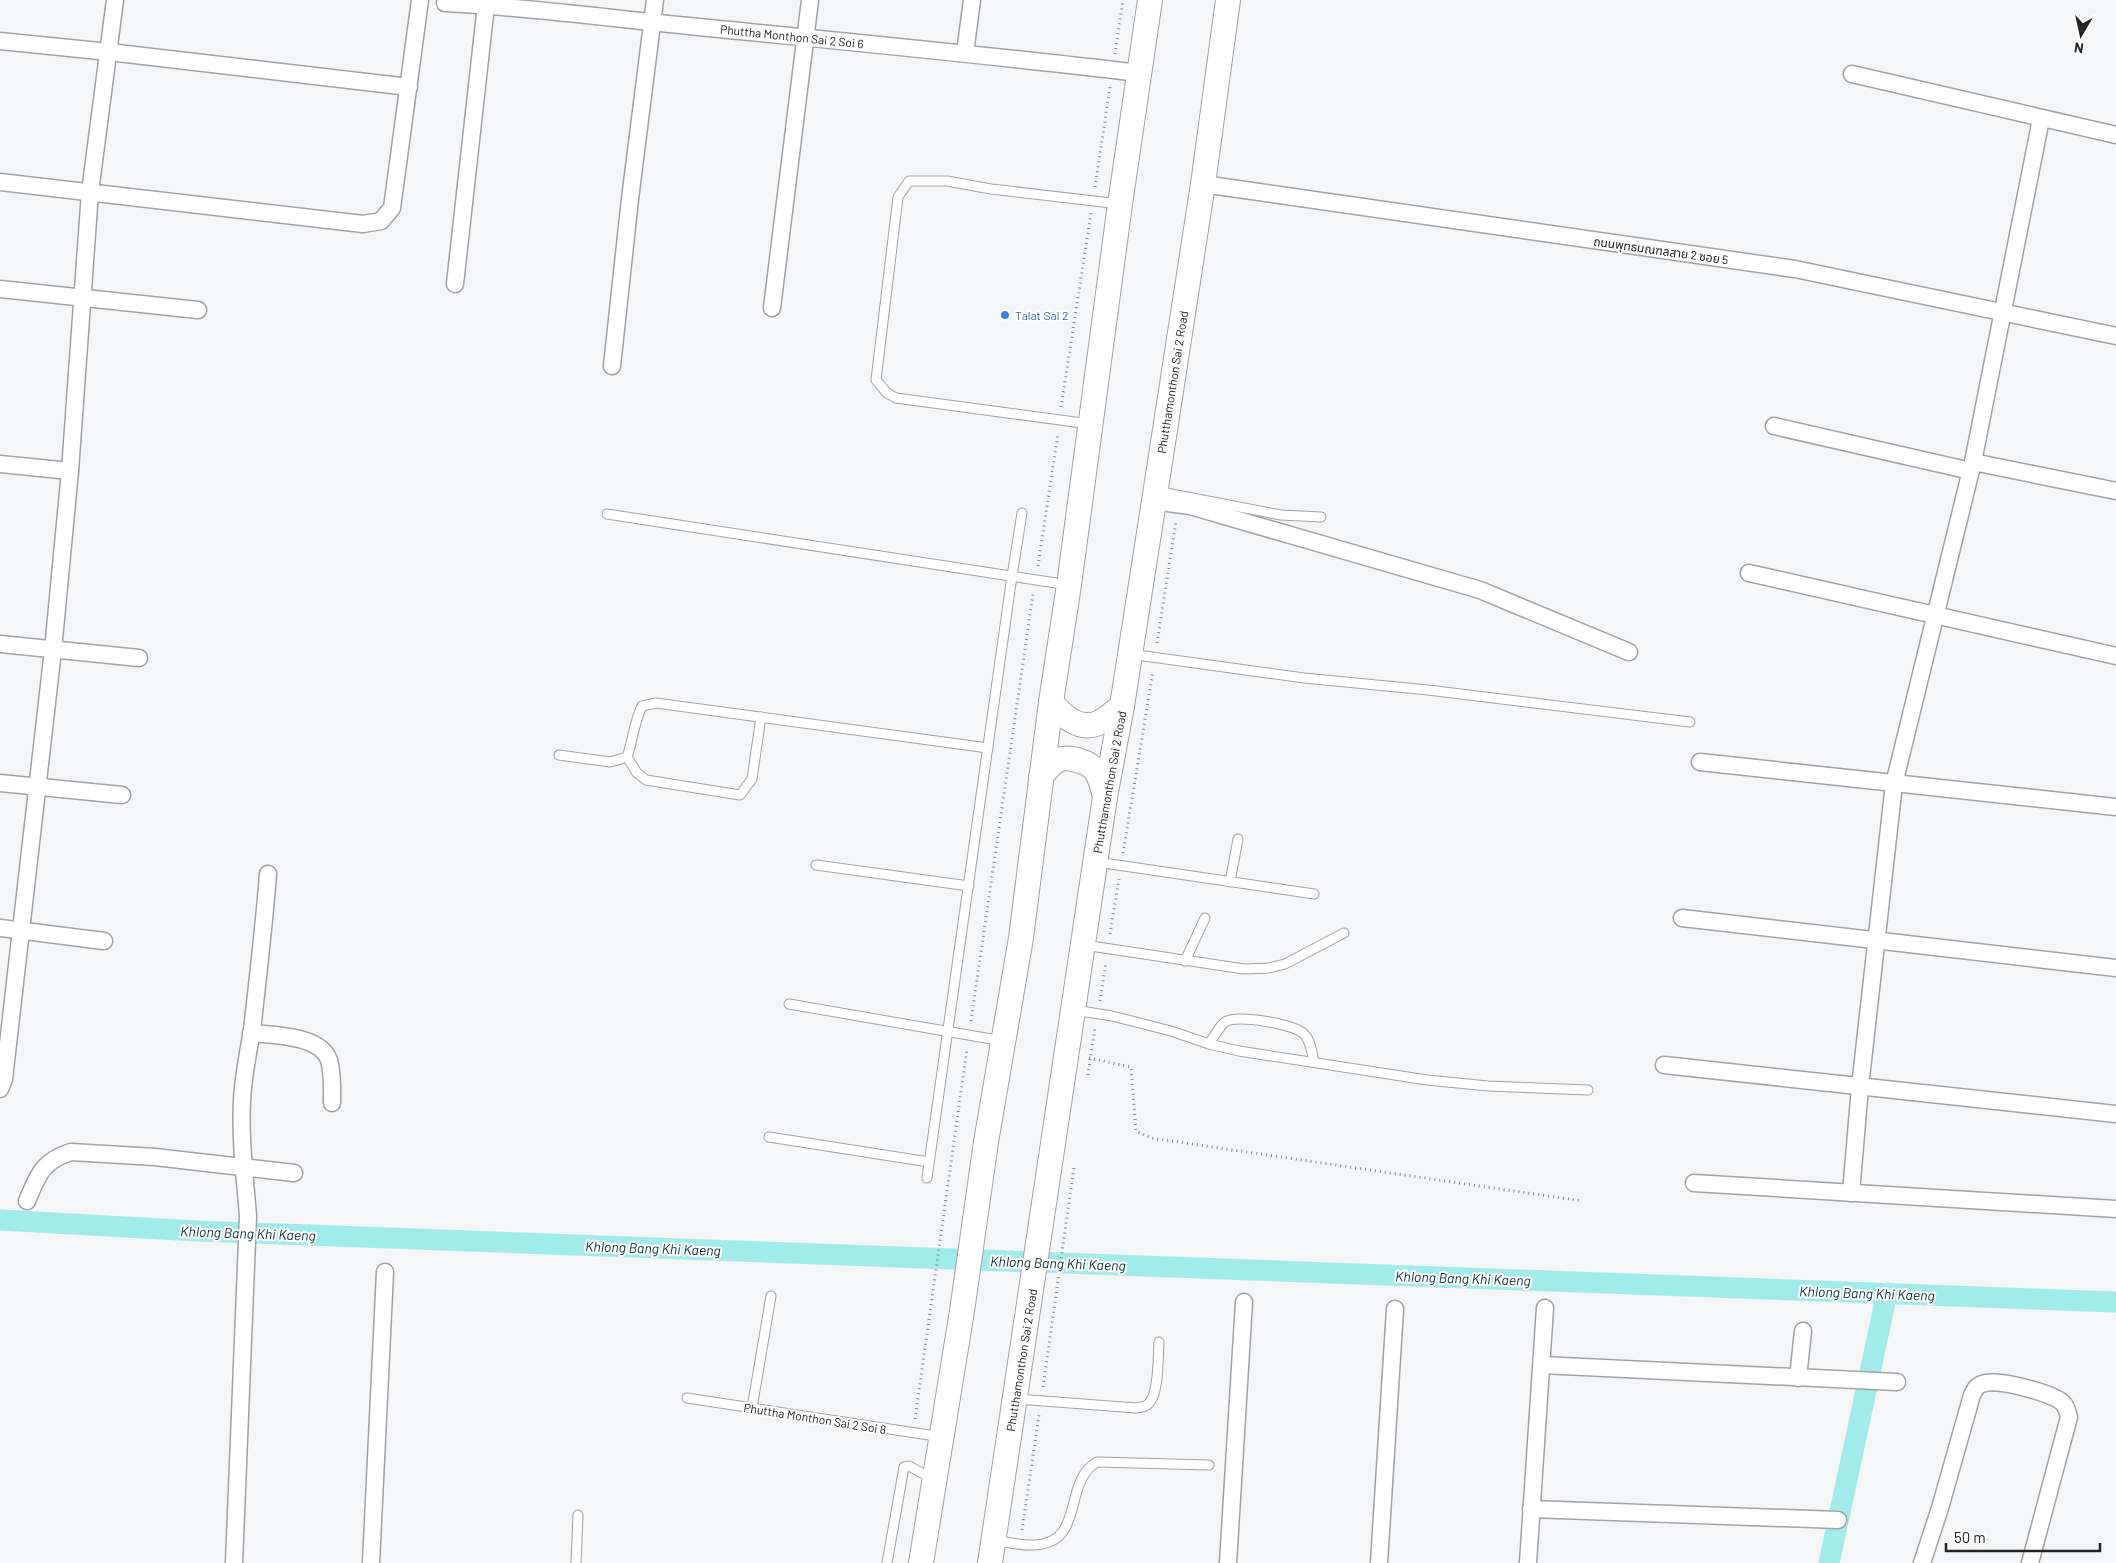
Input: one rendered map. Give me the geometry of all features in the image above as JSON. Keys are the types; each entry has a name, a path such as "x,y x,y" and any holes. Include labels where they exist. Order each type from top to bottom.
{"main road":[{"path":"921,1563 962,1312 986,1142 1021,938 1051,702 1150,0"},
{"name":"Phutthamonthon Sai 2 Road","path":"992,1552 1105,797 1122,706 1203,184 1228,0"},
{"path":"1051,702 1062,715 1077,723 1088,725 1095,725 1104,720 1122,706"},
{"path":"1041,776 1060,758 1071,758 1086,762 1096,772 1105,797"},
{"path":"977,1563 1004,1468"}],"street":[{"path":"0,1089 4,1079 53,650 70,471 90,192 115,0"},
{"path":"0,182 363,224 382,221 392,208 420,0"},
{"path":"612,366 630,199 656,0"},
{"path":"772,308 810,0"},
{"path":"965,53 972,0"},
{"name":"Phuttha Monthon Sai 2 Soi 6","path":"445,3 570,6 653,22 965,53 1139,73"},
{"path":"455,284 486,4"},
{"path":"0,41 409,87"},
{"path":"1852,74 2116,136"},
{"path":"1851,1193 1860,1087 1894,784 1972,466 2041,119"},
{"name":"ถนนพุทธมณฑลสาย 2 ซอย 5","path":"1203,184 1795,269 2116,336"},
{"path":"0,289 198,310"},
{"path":"1774,426 1972,466 2116,491"},
{"path":"0,464 70,471"},
{"path":"1155,496 1480,590 1629,652"},
{"path":"1749,573 2116,656"},
{"path":"0,644 139,658"},
{"path":"1700,762 2116,807"},
{"path":"0,783 122,795"},
{"path":"234,1563 248,1244 242,1102 244,1071 251,1034 262,942 268,874"},
{"path":"1682,918 2116,968"},
{"path":"0,928 104,940"},
{"path":"251,1034 287,1037 310,1042 323,1050 329,1060 332,1104"},
{"path":"1664,1066 2116,1114"},
{"path":"27,1202 38,1175 47,1163 71,1152 155,1158 294,1173"},
{"path":"1694,1183 2116,1209"},
{"path":"371,1563 385,1272"},
{"path":"1228,1563 1244,1302"},
{"path":"1528,1563 1545,1308"},
{"path":"1379,1563 1395,1309"},
{"path":"1798,1378 1803,1331"},
{"path":"1542,1365 1897,1382"},
{"path":"1922,1563 1940,1508 1972,1395 1977,1387 1983,1383 1996,1383 2012,1385 2059,1400 2066,1406 2069,1417 2030,1563"},
{"path":"1531,1509 1838,1520"}],"lane":[{"path":"1090,424 896,398 887,393 876,380 898,197 909,181 947,181 991,189 1120,204"},
{"path":"1155,496 1280,515 1320,517"},
{"path":"927,1178 1022,513"},
{"path":"607,514 1069,585"},
{"path":"1130,654 1304,678 1428,690 1690,722"},
{"path":"627,757 632,744 636,717 642,706 656,703 988,748"},
{"path":"627,757 637,773 646,780 740,795 752,779 761,717"},
{"path":"559,755 610,762 627,757"},
{"path":"1230,882 1238,839"},
{"path":"1096,862 1314,894"},
{"path":"816,865 969,886"},
{"path":"1185,961 1205,918"},
{"path":"1083,945 1244,969 1269,968 1286,964 1344,933"},
{"path":"789,1004 1004,1041"},
{"path":"1074,1010 1129,1020 1209,1044 1427,1080 1480,1085 1588,1090"},
{"path":"1209,1044 1226,1021 1234,1019 1267,1022 1296,1028 1309,1041 1314,1062"},
{"path":"769,1137 929,1162"},
{"path":"752,1408 771,1296"},
{"path":"1015,1399 1136,1408 1145,1406 1151,1401 1154,1392 1159,1342"},
{"name":"Phuttha Monthon Sai 2 Soi 8","path":"688,1398 942,1437"},
{"path":"992,1552 1020,1544 1035,1545 1056,1538 1069,1524 1080,1481 1089,1467 1098,1462 1209,1465"},
{"path":"887,1563 904,1468 909,1466 935,1481"},
{"path":"576,1563 578,1515"}],"path":[{"path":"1066,1053 1132,1067 1136,1131 1150,1138 1582,1201"},
{"path":"929,1325 955,1138"},
{"path":"1020,1544 1042,1401 1074,1164"}],"waterway":[{"name":"Khlong Bang Khi Kaeng","path":"0,1220 197,1231 2116,1302"},
{"path":"1829,1563 1887,1293"}],"place":[{"name":"Talat Sai 2","path":"1005,315"}]}
